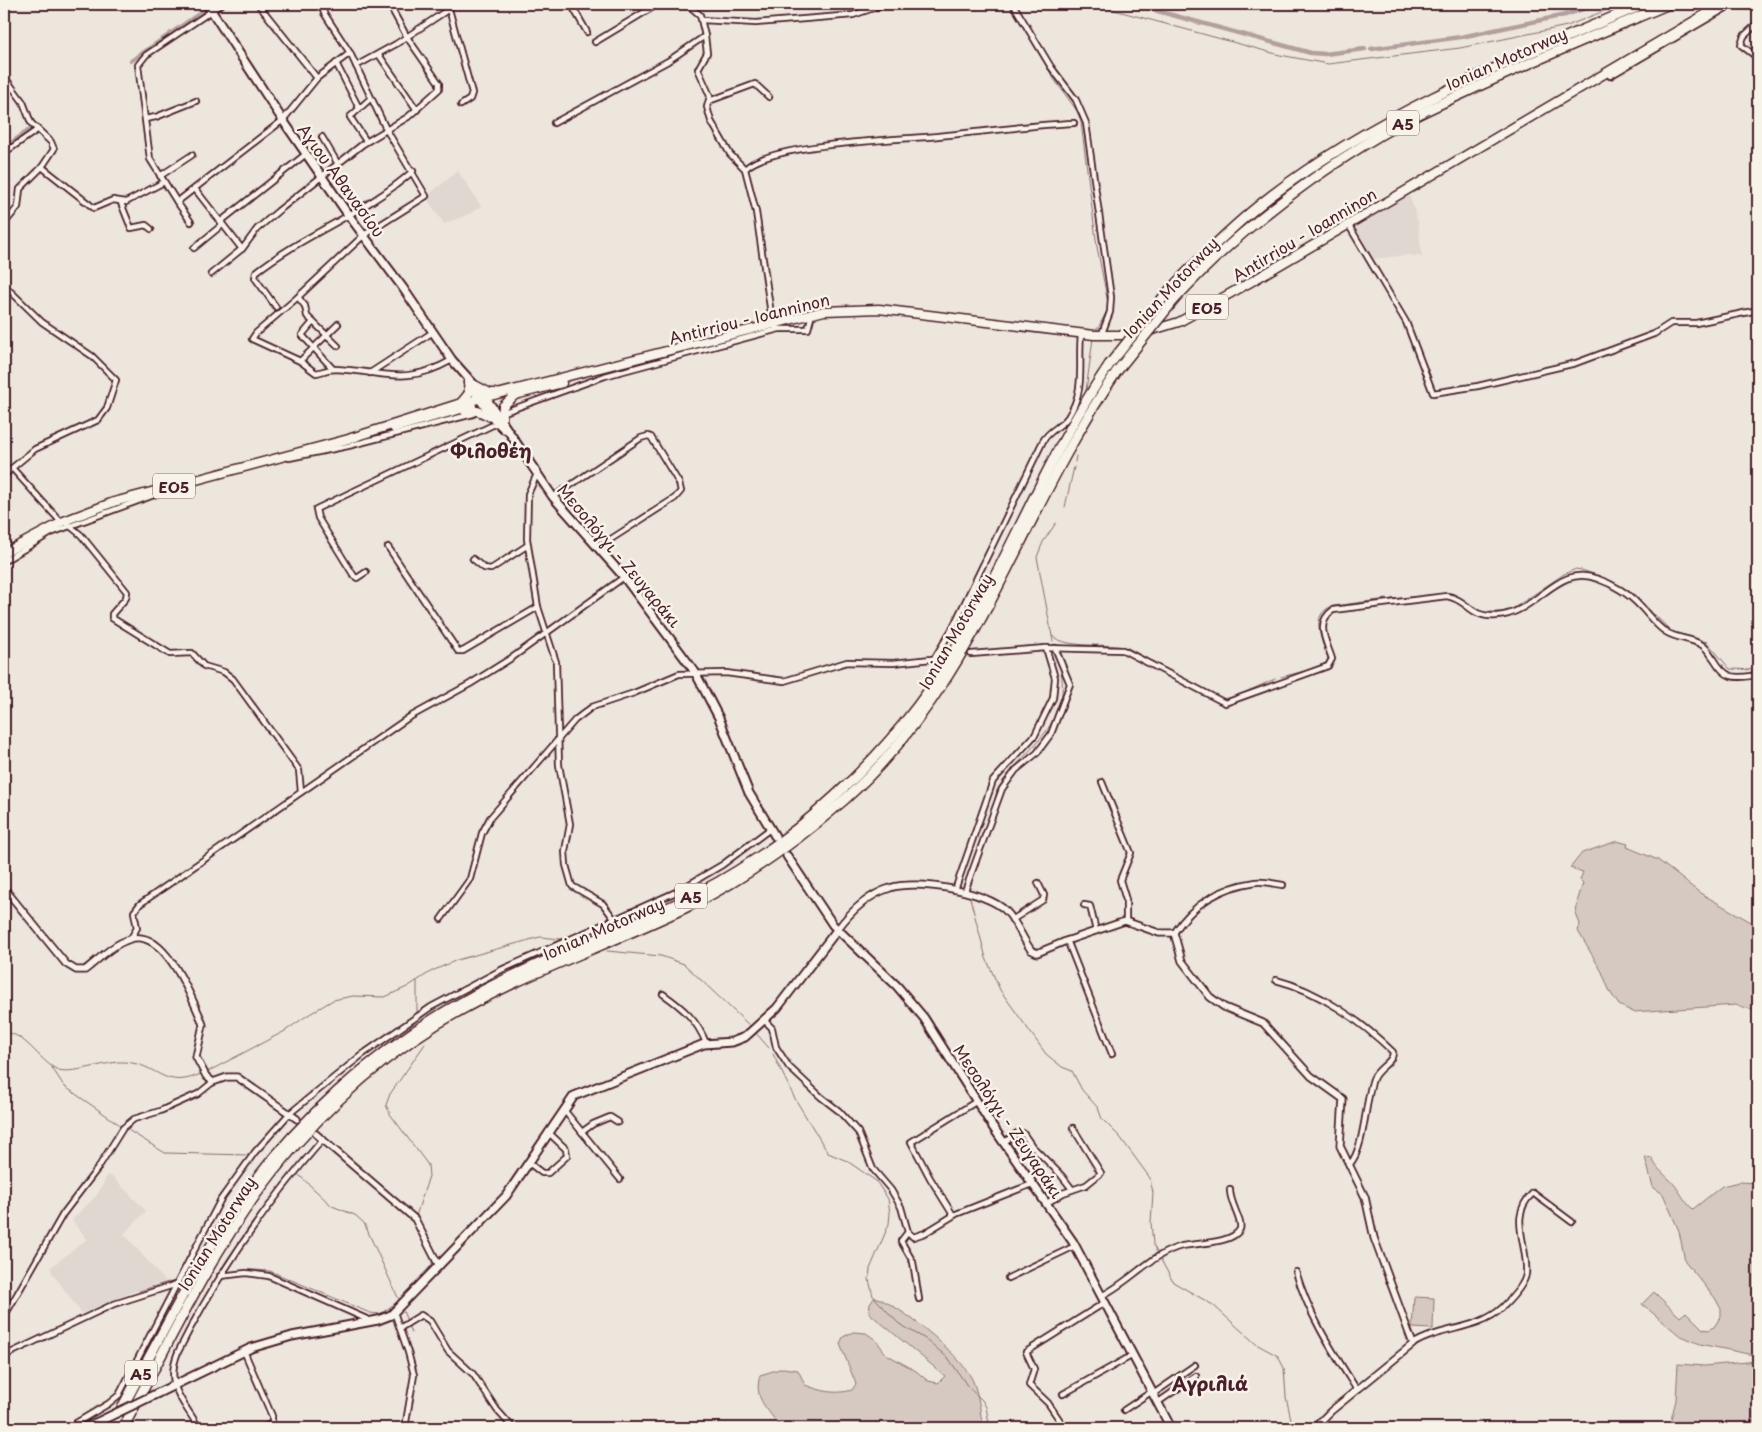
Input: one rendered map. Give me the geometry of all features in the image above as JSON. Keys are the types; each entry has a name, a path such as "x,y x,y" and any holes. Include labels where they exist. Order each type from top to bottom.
{"highway":[{"name":"Ionian Motorway","path":"111,1428 230,1217 258,1177 300,1128 348,1082 389,1048 473,996 703,890 791,832 856,776 908,718 953,653 1068,430 1166,294 1218,241 1264,201 1368,132 1495,67 1644,4"},
{"name":"Ionian Motorway","path":"122,1428 206,1275 244,1212 289,1153 351,1090 418,1037 475,1003 664,917 735,881 806,832 845,798 889,755 926,708 966,648 1056,472 1113,368 1212,260 1262,216 1368,142 1424,112 1499,76 1669,4"}],"main road":[{"name":"Antirriou - Ioanninon","path":"4,553 106,505 457,408 514,396 623,364 776,326 812,314 850,309 880,310 1101,336 1142,335 1179,322 1723,4"},
{"name":"Αγιου Αθανασίου","path":"208,6 322,177 452,360 484,401"},
{"name":"Antirriou - Ioanninon","path":"484,401 506,393 613,364 623,364"},
{"path":"457,408 469,393 471,383 490,393 506,393"},
{"path":"457,408 473,410 498,419 504,404 514,396"},
{"name":"Μεσολόγγι - Ζευγαράκι","path":"484,401 553,497 624,578 695,672 716,712 748,793 775,836"},
{"name":"Μεσολόγγι - Ζευγαράκι","path":"787,856 823,912 837,930 912,1002 1003,1143 1075,1246 1171,1428"},
{"path":"84,1428 173,1384 244,1352 292,1336 372,1321 394,1312 506,1196 563,1109 574,1096 582,1091 706,1043 732,1042 745,1037 764,1021 801,978 837,930"}],"street":[{"path":"191,222 150,160 138,69 140,61 208,6 222,4"},
{"path":"258,4 317,78"},
{"path":"321,4 324,13 350,53 386,129 413,171 426,196 364,235 252,338 257,343 300,361 316,373 333,369 386,376 415,376 429,372 452,360"},
{"path":"211,274 242,249 258,228 366,141 417,110 440,85 407,37 389,4"},
{"path":"571,4 587,32"},
{"path":"595,42 658,4"},
{"path":"687,4 698,13 706,36 706,55 698,70 710,93 707,107 711,121 730,154 745,169 755,203 764,273 776,326"},
{"path":"702,20 752,23 853,15 885,4"},
{"path":"1013,4 1051,67 1076,100 1086,123 1111,297 1110,312 1101,336"},
{"path":"1608,71 1610,76 1733,4"},
{"path":"356,66 407,37 449,6 472,93 470,99 461,105"},
{"path":"1758,23 1744,36 1741,45 1758,58"},
{"path":"554,123 668,61 706,36"},
{"path":"176,202 196,189 283,120 317,78 350,53"},
{"path":"378,55 417,110"},
{"path":"336,62 359,108"},
{"path":"4,76 23,102 28,119 54,146 53,154 20,190 18,207 4,224 6,235 4,240"},
{"path":"4,88 9,84"},
{"path":"709,101 755,84 769,97"},
{"path":"366,141 350,119 350,116 371,98"},
{"path":"144,119 156,117 196,101"},
{"path":"745,169 760,160 801,150 1027,126 1074,123"},
{"path":"4,153 37,130"},
{"path":"322,137 338,164"},
{"path":"194,248 221,223 306,154"},
{"path":"160,176 192,155"},
{"path":"42,168 92,208 113,200 121,203 164,182"},
{"path":"276,307 258,282 255,273 298,243 350,217 392,189 413,171"},
{"path":"196,189 242,249"},
{"path":"121,203 131,228 146,225 151,229"},
{"path":"1348,224 1406,322 1433,393 1478,386 1576,363 1654,334 1671,323 1696,323 1758,310"},
{"path":"4,285 9,292 42,322 92,356 116,381 107,408 98,420 35,449 4,476"},
{"path":"4,295 9,292"},
{"path":"298,297 305,306 306,314 338,346"},
{"path":"366,572 357,578 354,576 318,518 316,509 498,419 599,378 776,326 808,329 812,314"},
{"path":"313,322 302,335 333,369"},
{"path":"300,361 338,324"},
{"path":"370,373 433,332"},
{"path":"934,659 952,629 1045,437 1066,419 1077,401 1081,334"},
{"path":"275,458 301,457 463,415 484,413"},
{"path":"553,497 641,438 651,437 679,483 681,491 676,498 598,548"},
{"path":"12,468 65,523 81,535 127,593 126,598 112,614 112,618 168,653 175,655 192,653 204,666 224,672 233,678 298,768 300,792"},
{"path":"537,474 528,494 528,545 538,607 556,662 559,765 570,819 565,851 570,883 577,890 603,904 615,920"},
{"path":"4,561 65,523"},
{"path":"473,560 484,568 491,569 528,545"},
{"path":"388,547 458,651 463,650 538,607"},
{"path":"971,654 1046,648 1105,648 1129,652 1225,704 1328,666 1332,659 1322,629 1326,617 1333,610 1447,596 1457,599 1472,612 1481,616 1508,615 1520,610 1564,579 1577,574 1599,579 1622,592 1667,633 1702,645 1727,675 1735,677 1758,675"},
{"path":"4,888 66,964 76,970 85,970 131,938 136,929 133,914 136,908 408,718 470,684 513,657 624,578"},
{"path":"956,890 993,781 1035,735 1053,698 1055,678 1046,648"},
{"path":"965,891 1002,789 1016,770 1044,745 1056,722 1070,684 1055,648"},
{"path":"440,919 470,879 482,833 490,818 557,740 580,716 592,707 643,689 677,674 695,672 740,674 784,681 847,662 893,663 942,658"},
{"path":"1102,782 1130,853 1120,880 1127,908 1126,921"},
{"path":"76,1423 108,1404 118,1395 234,1179 289,1114 363,1054 432,1007 501,970 615,920 700,878 747,848 770,829"},
{"path":"1174,934 1195,907 1218,894 1257,882 1283,886"},
{"path":"1012,920 1043,900 1044,895 1038,884"},
{"path":"837,930 846,917 864,901 889,888 901,885 965,891 996,904 1006,911 1034,953 1042,953 1066,940 1126,921 1159,934 1174,934"},
{"path":"1084,905 1090,906 1096,931"},
{"path":"1174,934 1182,961 1210,997 1224,1007 1266,1025 1311,1076 1343,1099 1340,1142 1366,1197 1374,1238 1413,1344"},
{"path":"131,938 147,938 153,941 164,952 181,977 202,1022 196,1057 206,1076 213,1082"},
{"path":"1066,940 1112,1054"},
{"path":"1276,980 1301,987 1315,994 1393,1052 1393,1057 1380,1068 1373,1080 1360,1138 1350,1164"},
{"path":"663,994 680,1005 694,1020 706,1043"},
{"path":"764,1021 772,1028 776,1047 789,1067 821,1098 839,1111 858,1132 873,1169 886,1182 900,1207 908,1232 916,1237 953,1215 1032,1184"},
{"path":"4,1316 63,1214 98,1168 123,1128 134,1119 160,1111 198,1094 213,1082 227,1077 236,1077 297,1119"},
{"path":"953,1215 911,1142 976,1101"},
{"path":"563,1109 620,1179"},
{"path":"582,1132 593,1124 610,1117 618,1122"},
{"path":"1047,1204 1072,1189 1086,1184 1101,1173 1073,1128"},
{"path":"529,1163 542,1172 548,1173 568,1156 566,1149 548,1132"},
{"path":"1003,1143 1017,1133 1023,1133 1032,1146 1062,1175 1072,1189"},
{"path":"316,1134 414,1219 439,1266"},
{"path":"199,1428 173,1384 171,1373 178,1352 220,1276 261,1215 323,1140"},
{"path":"1065,1428 1051,1407 1029,1385 1034,1369 1026,1352 1102,1299 1134,1273 1173,1250 1212,1242 1235,1234 1240,1228 1240,1222 1230,1202 1230,1189"},
{"path":"1314,1428 1331,1411 1413,1344 1428,1336 1465,1326 1502,1308 1521,1285 1526,1274 1520,1226 1521,1211 1524,1203 1533,1193 1572,1222"},
{"path":"908,1232 901,1241 913,1262 919,1298"},
{"path":"1008,1278 1075,1246"},
{"path":"1296,1272 1316,1326 1357,1390"},
{"path":"220,1276 246,1273 269,1276 372,1321"},
{"path":"4,1356 114,1304 176,1284"},
{"path":"394,1312 414,1375 405,1428"},
{"path":"400,1328 408,1325 420,1315 428,1319 448,1351 473,1374 497,1410 513,1428"},
{"path":"244,1352 272,1419 272,1422 264,1428"},
{"path":"1063,1394 1133,1355"},
{"path":"1124,1410 1195,1365"},
{"path":"1157,1403 1196,1376"}],"shaded area":[{"path":"458,171 481,206 469,214 444,224 426,197"},
{"path":"1408,192 1418,222 1422,257 1409,255 1372,259 1351,225"},
{"path":"1617,841 1628,844 1627,847 1658,860 1700,893 1758,926 1758,1011 1736,1005 1633,1012 1619,1005 1610,992 1602,972 1578,931 1580,924 1576,914 1583,883 1580,880 1583,872 1570,868 1582,853"},
{"path":"1645,1157 1652,1158 1657,1167 1673,1183 1693,1209 1722,1186 1739,1182 1758,1183 1758,1356 1700,1344 1679,1335 1642,1304 1654,1292 1680,1317 1686,1312 1703,1329 1709,1330 1714,1327 1721,1316 1721,1309 1715,1298 1685,1261 1679,1231 1663,1194 1653,1187"},
{"path":"108,1175 113,1177 146,1211 124,1234 165,1281 127,1294 82,1314 51,1271 51,1267 87,1239 72,1220 97,1195"},
{"path":"875,1297 900,1310 914,1320 943,1344 965,1368 972,1379 976,1391 983,1428 780,1428 760,1398 758,1384 760,1375 783,1368 798,1370 805,1385 828,1392 852,1390 856,1384 840,1344 843,1337 853,1332 866,1333 876,1340 886,1354 916,1371 928,1381 938,1383 945,1376 869,1313 870,1304"},
{"path":"1414,1297 1434,1298 1433,1329 1412,1328"},
{"path":"1758,1361 1758,1428 1669,1428 1676,1400 1678,1364 1704,1366"}],"waterway":[{"path":"1009,4 1054,79 1080,115 1097,247 1108,303"},
{"path":"1092,4 1280,55 1328,64 1460,48 1567,26 1621,4"},
{"path":"1132,4 1311,53 1325,54 1365,49"},
{"path":"1371,49 1461,37 1565,15 1597,4"},
{"path":"131,61 206,9"},
{"path":"4,148 32,128"},
{"path":"1096,332 1108,309"},
{"path":"1086,391 1093,338"},
{"path":"1075,462 1076,456"},
{"path":"1065,507 1074,467"},
{"path":"1053,641 1037,557 1043,542 1056,523"},
{"path":"1391,599 1452,593 1482,612 1502,612 1514,608 1564,574 1576,569 1611,581 1635,595 1671,631 1707,642 1730,669 1758,670"},
{"path":"1323,665 1328,660 1319,630 1319,622 1325,610 1333,606 1387,599"},
{"path":"1052,636 1068,643 1128,648 1214,695"},
{"path":"993,808 997,790 1003,781 1038,742 1056,715 1061,700 1062,683 1059,663"},
{"path":"1281,677 1317,668"},
{"path":"1222,699 1232,698 1275,679"},
{"path":"970,898 986,958 1000,990 1046,1054 1062,1067 1072,1071 1082,1090 1098,1108 1102,1119 1120,1137 1150,1178 1153,1193 1151,1222 1153,1244 1157,1253"},
{"path":"207,1072 285,1031 333,1000 353,996 385,997 407,987 432,971 457,960 540,937 561,939"},
{"path":"607,951 661,956 684,964 751,1027"},
{"path":"417,981 417,1013"},
{"path":"4,1032 12,1033 18,1037 49,1065 62,1071 124,1062 146,1067 162,1075 179,1080 203,1073"},
{"path":"755,1032 769,1048"},
{"path":"416,1216 429,1176 428,1165 390,1114 386,1105 390,1094 425,1044"},
{"path":"773,1054 794,1097 828,1153 847,1161 876,1181 888,1199 889,1224 870,1269 869,1280 873,1296 898,1323 927,1340 949,1359 968,1387 982,1400 986,1407 990,1428"},
{"path":"51,1066 64,1086 123,1127"},
{"path":"128,1130 165,1153 249,1155"},
{"path":"299,1175 332,1206 355,1215 364,1223 400,1302"},
{"path":"231,1272 270,1271 370,1313 380,1314 399,1301 432,1266 432,1260 416,1228"},
{"path":"1161,1260 1173,1282 1213,1305 1256,1344 1278,1356 1284,1368 1286,1397 1293,1428"},
{"path":"139,1291 168,1282"},
{"path":"45,1334 131,1295"},
{"path":"403,1311 407,1321"},
{"path":"408,1325 411,1333"}],"district":[{"name":"Φιλοθέη","path":"491,450"},
{"name":"Αγριλιά","path":"1210,1383"}]}
